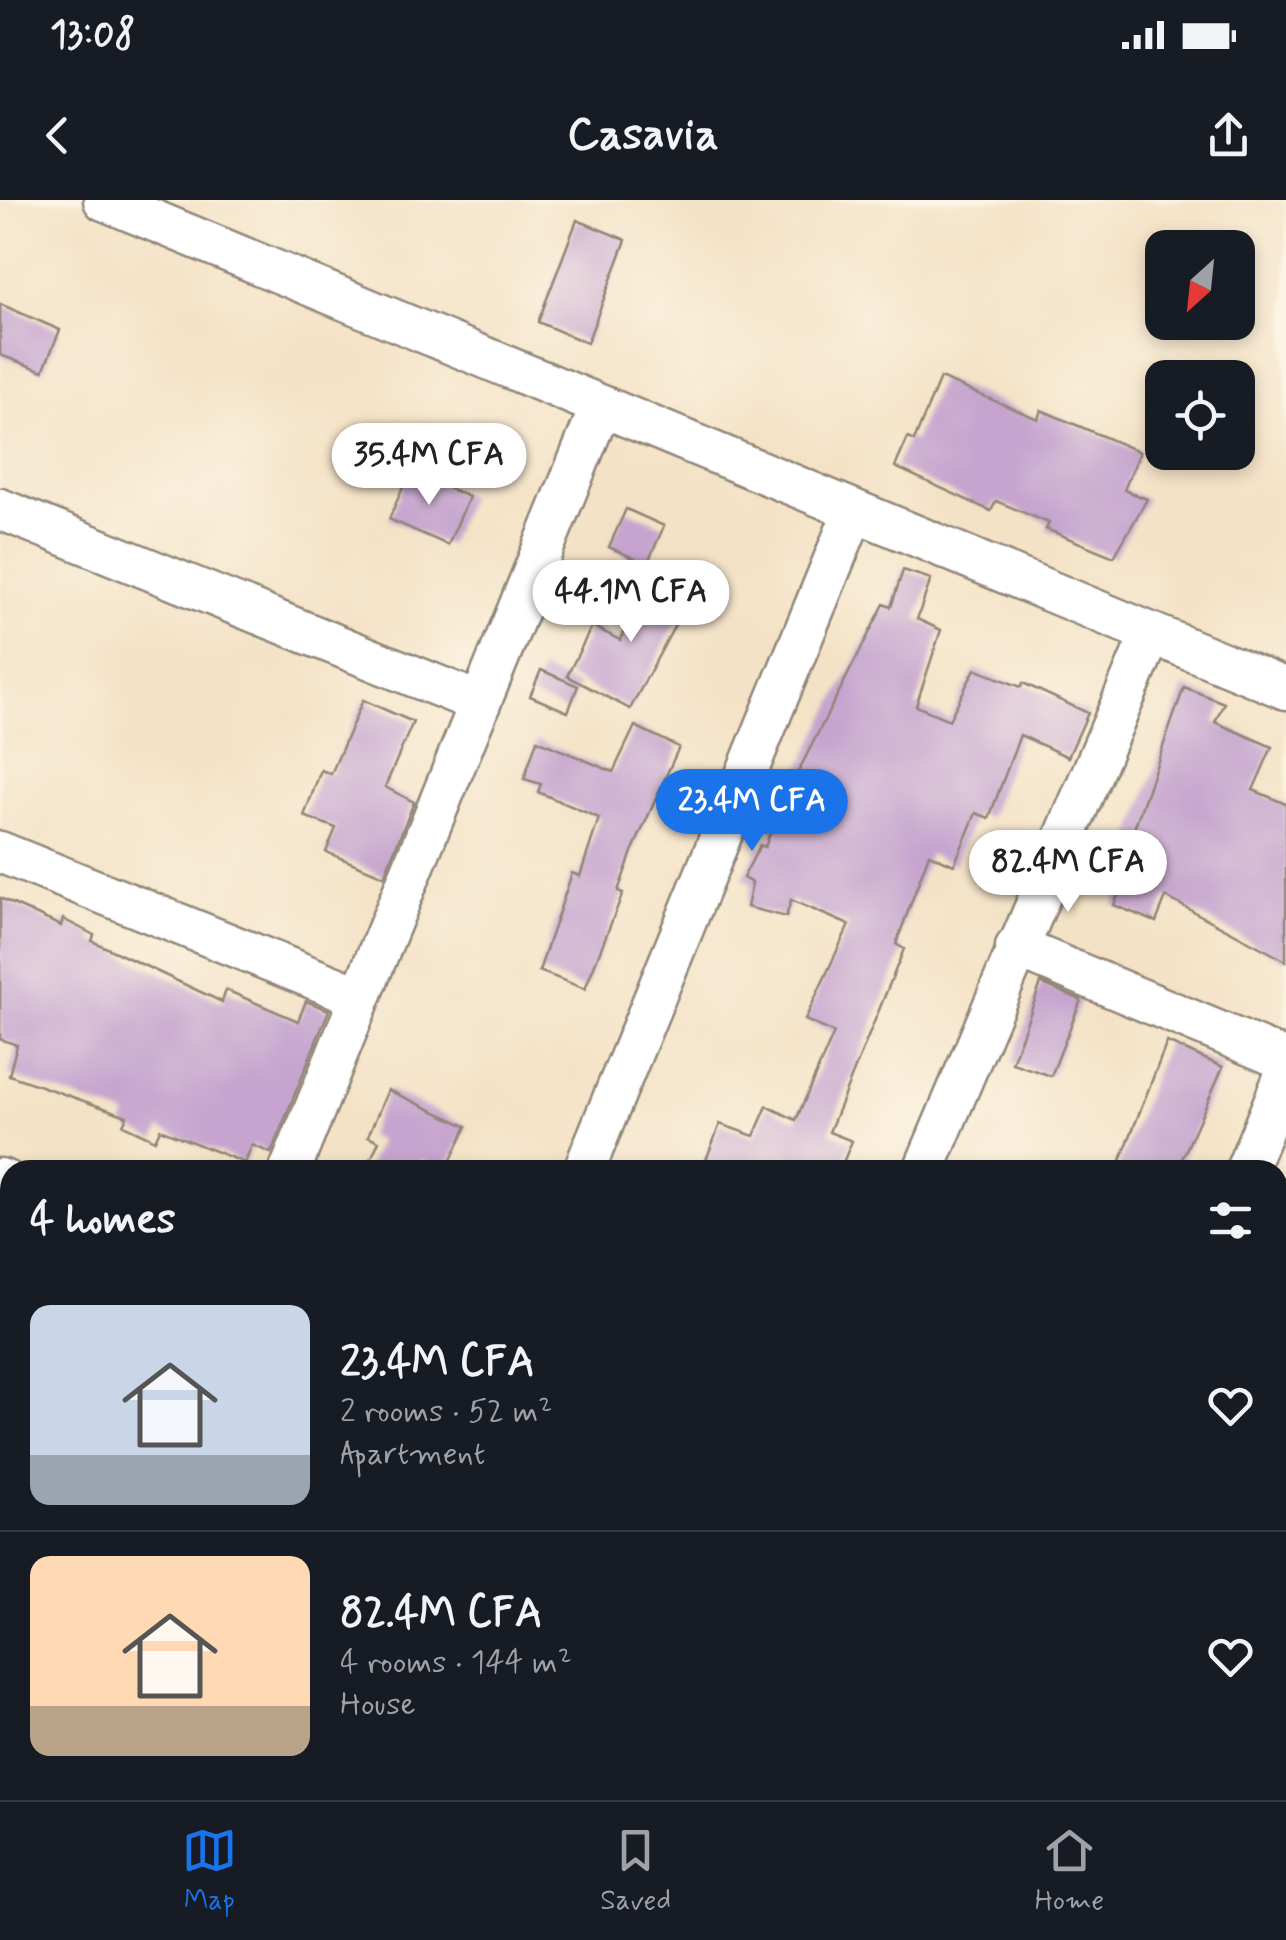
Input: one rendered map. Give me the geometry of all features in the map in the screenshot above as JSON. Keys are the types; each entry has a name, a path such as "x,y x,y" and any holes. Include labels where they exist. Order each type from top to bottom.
{"street":[{"path":"104,200 1286,690"},
{"path":"294,1160 601,406"},
{"path":"0,509 480,703"},
{"path":"588,1160 854,511"},
{"path":"928,1160 1151,634"},
{"path":"0,852 360,997"},
{"path":"1016,946 1286,1060"},
{"path":"1250,1160 1286,1072"}],"building":[{"path":"577,220 626,240 587,343 538,322"},
{"path":"0,304 60,330 43,371 0,355"},
{"path":"940,378 1038,419 1041,410 1140,452 1124,490 1147,499 1114,557 1046,529 1049,523 996,501 991,511 895,467 908,438 914,441"},
{"path":"410,471 469,497 448,545 389,519"},
{"path":"626,509 664,526 647,564 609,547"},
{"path":"903,570 931,579 917,619 941,630 916,706 949,720 975,669 1021,687 1023,683 1088,713 1068,757 1020,735 989,818 976,813 954,865 929,854 896,944 904,949 829,1132 852,1141 844,1160 706,1160 720,1124 754,1136 767,1106 796,1120 834,1033 805,1020 849,925 791,900 786,917 747,907 752,883 743,878 760,845 765,847 778,811 884,604 891,607"},
{"path":"650,574 692,593 630,709 567,676 592,626 620,640"},
{"path":"541,670 578,686 568,712 530,696"},
{"path":"1184,687 1224,703 1215,722 1272,747 1253,790 1286,804 1286,961 1166,897 1156,922 1114,905 1131,863 1123,860"},
{"path":"363,700 413,722 385,787 414,802 384,876 326,852 336,828 304,816 321,770 331,774"},
{"path":"635,726 679,747 632,852 618,891 623,893 585,989 539,971 572,873 580,876 599,818 538,792 541,784 524,779 537,740 613,772"},
{"path":"0,898 61,926 63,919 94,935 92,941 222,1002 226,990 298,1021 306,1001 329,1010 271,1153 252,1145 246,1160 160,1129 155,1140 123,1125 127,1116 9,1075 17,1045 0,1039"},
{"path":"1041,983 1081,1000 1051,1076 1012,1063"},
{"path":"1167,1042 1223,1067 1181,1160 1121,1160"},
{"path":"388,1090 467,1126 451,1160 370,1160 379,1141 368,1136"}]}
